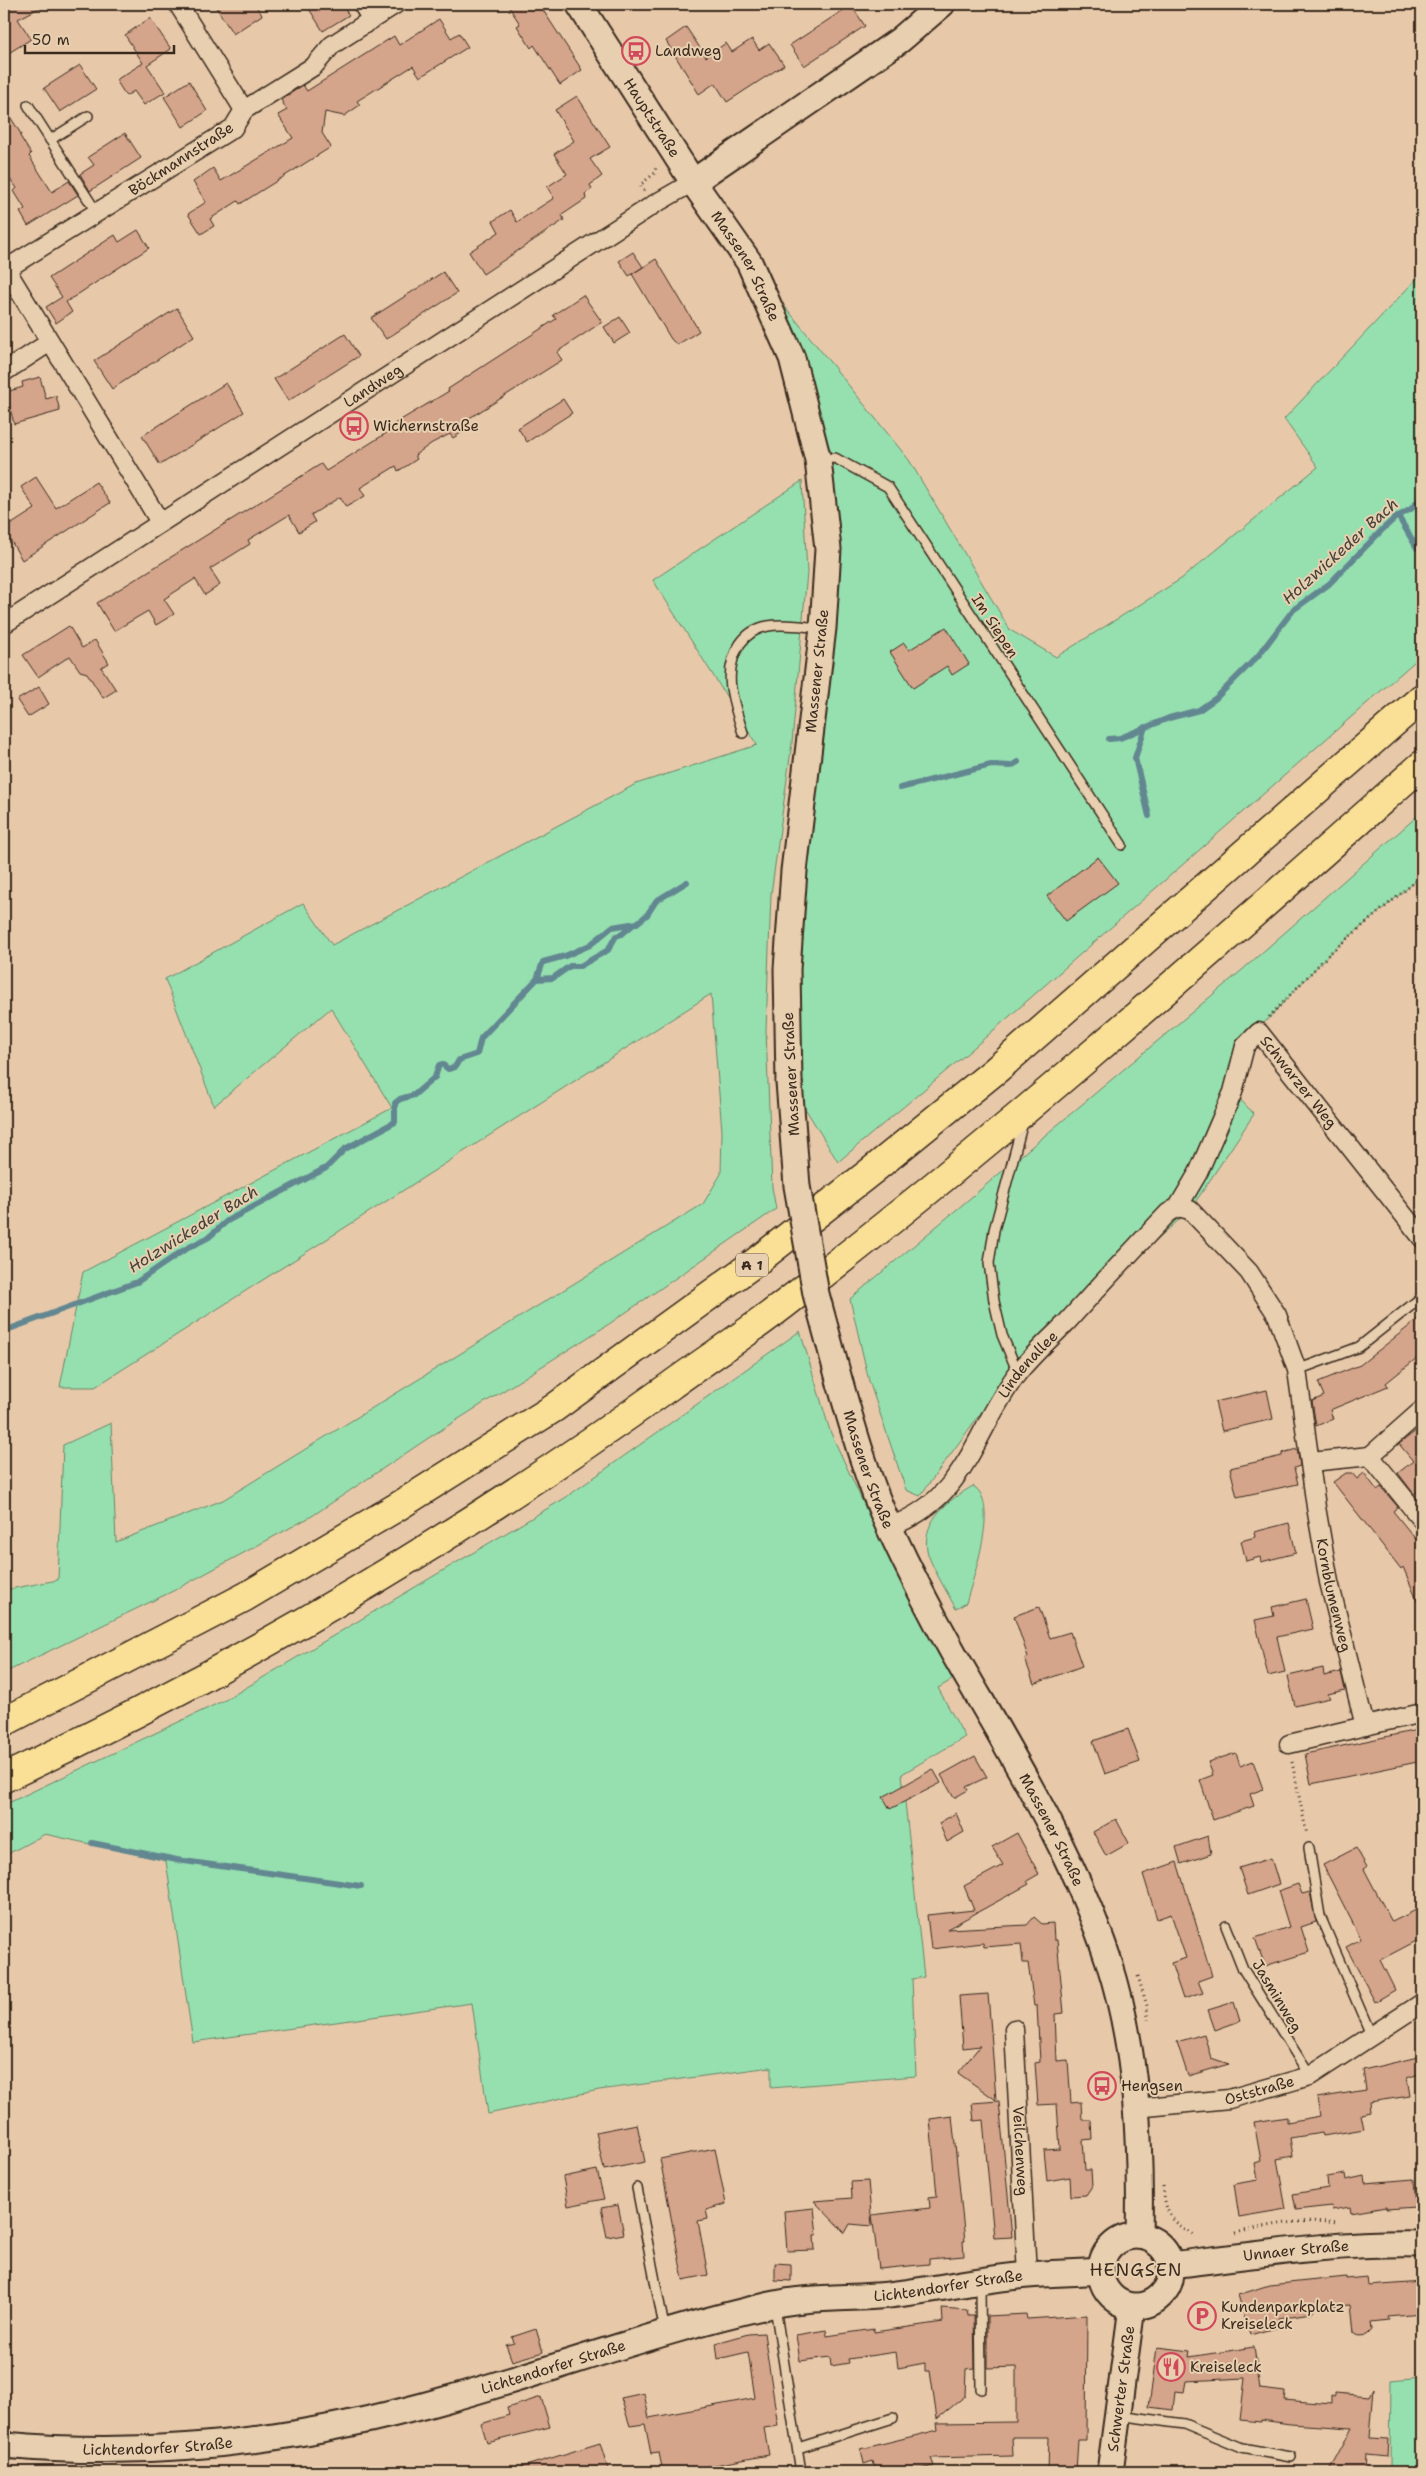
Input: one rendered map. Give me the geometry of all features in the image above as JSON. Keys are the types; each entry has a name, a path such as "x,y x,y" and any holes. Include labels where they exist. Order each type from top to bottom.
{"highway":[{"name":"A 1","path":"4,1722 245,1597 396,1507 577,1391 757,1261 996,1070 1422,698"},
{"path":"4,1778 161,1700 283,1633 422,1551 582,1448 788,1302 1026,1112 1422,765"}],"main road":[{"name":"Hauptstraße","path":"579,4 693,182"},
{"path":"693,182 900,40 942,4"},
{"name":"Massener Straße","path":"693,182 749,262 792,358 818,460 828,549 823,628 793,891 787,970 789,1082 797,1186 816,1294 856,1441 889,1526 953,1652 1029,1781 1079,1885 1109,1961 1126,2032 1136,2108 1139,2236"},
{"path":"1139,2236 1159,2244 1166,2252 1171,2265 1170,2283 1164,2292 1148,2305 1132,2307 1123,2304 1107,2292 1102,2282 1100,2271 1108,2249 1122,2239 1139,2236"},
{"name":"Unnaer Straße","path":"1171,2265 1316,2247 1384,2243 1422,2244"},
{"name":"Lichtendorfer Straße","path":"4,2445 128,2451 222,2444 296,2434 368,2420 445,2400 665,2332 774,2304 817,2299 890,2295 1028,2275 1100,2271"},
{"name":"Schwerter Straße","path":"1110,2472 1132,2307"}],"street":[{"name":"Böckmannstraße","path":"5,268 233,128 244,110 178,4"},
{"path":"244,110 314,66 332,45 396,4"},
{"name":"Landweg","path":"4,624 653,205 693,182"},
{"path":"5,268 160,522"},
{"path":"4,372 50,342"},
{"name":"Schwarzer Weg","path":"1178,1207 1198,1173 1233,1092 1245,1046 1259,1032 1422,1238"},
{"name":"Kornblumenweg","path":"1178,1207 1190,1210 1249,1272 1277,1315 1298,1370 1329,1582 1365,1726"},
{"name":"Lindenallee","path":"889,1526 905,1521 943,1495 965,1467 994,1408 1018,1374 1168,1213 1178,1207"},
{"path":"1311,1462 1370,1456 1422,1410"},
{"path":"1370,1456 1422,1518"},
{"path":"1289,1744 1422,1713"},
{"name":"Oststraße","path":"1136,2108 1229,2100 1310,2076 1422,2003"},
{"name":"Veilchenweg","path":"1014,2029 1028,2275"}],"lane":[{"path":"357,4 368,22"},
{"path":"28,105 97,213"},
{"path":"50,140 88,116"},
{"name":"Im Siepen","path":"818,460 835,458 888,487 1122,845"},
{"path":"742,733 734,703 729,672 736,650 746,636 759,628 770,625 823,628"},
{"path":"1018,1374 1002,1335 994,1300 989,1262 994,1230 1026,1112"},
{"path":"1298,1370 1359,1347 1422,1296"},
{"path":"1309,1848 1320,1916 1372,2037"},
{"name":"Jasminweg","path":"1226,1926 1243,1969 1310,2076"},
{"path":"637,2188 665,2332"},
{"path":"980,2281 981,2389"},
{"path":"774,2304 801,2472"},
{"path":"1118,2415 1184,2424 1242,2448 1291,2457"},
{"path":"798,2448 893,2418"}],"path":[{"path":"653,205 640,185 655,173 656,160"},
{"path":"1259,1032 1264,1023 1330,952 1422,876"},
{"path":"1289,1744 1309,1848"}],"green space":[{"path":"749,262 909,460 1010,630 1056,657 1181,579 1318,467 1284,419 1422,273 1422,655 971,1050 838,1162 789,1082 823,628 818,460"},
{"path":"802,481 807,572 792,743 771,894 766,1030 772,1187 776,1209 609,1324 430,1437 312,1516 173,1591 4,1673 4,1590 58,1580 63,1445 111,1423 116,1542 223,1500 703,1204 721,1174 722,1131 711,994 95,1387 60,1387 83,1272 392,1108 331,1008 214,1106 165,979 303,903 332,945 636,784 757,745 653,580"},
{"path":"1422,812 1422,876 1330,953 1264,1023 1233,1092 1254,1114 1190,1210 1018,1362 920,1496 906,1490 869,1381 850,1299 1241,971"},
{"path":"800,1331 830,1431 879,1537 955,1678 938,1688 965,1737 902,1774 924,1977 912,1979 916,2076 771,2088 771,2067 599,2090 488,2114 472,2003 193,2042 166,1861 45,1834 4,1856 4,1805 227,1699 565,1498"},
{"path":"973,1486 981,1494 985,1507 983,1541 966,1603 956,1609 931,1563 927,1550 927,1539 929,1529 939,1511 955,1497"},
{"path":"1422,2377 1422,2472 1392,2472 1390,2467 1391,2380"}],"building":[{"path":"4,4 47,4 18,19 31,39 4,56"},
{"path":"214,4 255,4 262,15 233,34"},
{"path":"306,4 341,4 349,15 323,31"},
{"path":"507,4 539,4 582,70 560,85 534,45 531,48 517,26 520,24"},
{"path":"851,5 865,26 804,66 790,45"},
{"path":"150,18 171,49 147,65 165,92 144,105 134,91 126,96 116,80 143,63 125,35"},
{"path":"439,19 451,38 459,33 468,47 420,77 413,66 357,101 360,105 344,116 325,112 322,133 331,147 240,204 238,201 210,219 214,226 201,234 188,214 206,202 193,182 213,168 221,181 293,138 278,115 287,110 281,100 303,85 307,91 394,36 399,45"},
{"path":"686,27 706,57 726,43 732,52 752,39 759,50 769,43 784,65 727,102 715,83 699,94 666,41"},
{"path":"80,65 96,89 60,112 44,88"},
{"path":"189,81 207,111 183,127 164,97"},
{"path":"577,96 610,147 590,159 602,176 590,185 592,189 585,194 586,199 562,215 564,220 483,274 469,252 499,232 493,221 510,210 517,222 554,198 547,187 567,174 554,154 574,141 555,110"},
{"path":"4,107 21,134 20,136 31,154 29,156 52,192 69,181 78,195 28,226 20,212 25,209 14,191 17,188 4,172"},
{"path":"125,133 141,158 90,191 80,174 94,165 88,157"},
{"path":"138,230 149,248 66,302 72,312 56,323 46,307 62,297 49,278 115,235 119,242"},
{"path":"633,252 643,267 629,276 619,261"},
{"path":"656,259 699,331 677,345 671,339 632,274"},
{"path":"443,272 457,293 386,339 371,318"},
{"path":"583,295 602,322 557,352 562,360 468,419 472,426 453,438 450,434 432,443 415,455 417,459 408,465 398,471 396,466 360,488 365,496 346,507 340,497 311,515 315,522 299,532 289,515 248,540 250,544 210,569 220,585 205,595 195,579 164,599 174,614 156,625 148,611 114,631 97,603 321,464 326,471 396,427 394,424 449,391 448,389 556,319 553,315"},
{"path":"177,308 194,336 112,389 94,361"},
{"path":"620,317 630,333 614,343 604,327"},
{"path":"345,334 359,356 288,401 274,379"},
{"path":"40,377 46,399 56,396 60,411 14,424 6,392 23,387 22,382"},
{"path":"226,383 244,412 160,465 142,436"},
{"path":"563,399 572,413 527,442 518,428"},
{"path":"36,477 56,508 96,482 110,503 22,560 4,529 35,509 21,487"},
{"path":"69,626 82,648 95,640 109,663 101,667 116,690 103,698 87,673 80,671 70,656 38,677 23,655"},
{"path":"946,627 969,664 952,675 947,666 913,688 890,652 904,643 909,650"},
{"path":"39,687 49,704 28,717 17,700"},
{"path":"1098,857 1118,883 1066,921 1047,896"},
{"path":"1422,1316 1422,1354 1386,1383 1388,1386 1330,1410 1333,1419 1316,1426 1312,1401 1324,1396 1318,1382 1360,1365"},
{"path":"1267,1390 1273,1419 1222,1431 1215,1402"},
{"path":"1422,1426 1422,1488 1414,1494 1398,1473 1413,1461 1399,1444"},
{"path":"1297,1449 1300,1466 1294,1468 1298,1484 1237,1497 1230,1468 1282,1456 1282,1453"},
{"path":"1346,1473 1352,1473 1357,1479 1364,1473 1377,1490 1381,1487 1398,1507 1393,1511 1422,1547 1422,1612 1403,1567 1401,1569 1333,1482"},
{"path":"1289,1523 1296,1553 1261,1562 1260,1557 1246,1561 1241,1541 1255,1537 1254,1532"},
{"path":"1306,1599 1313,1629 1277,1637 1285,1672 1268,1676 1255,1620 1274,1616 1272,1607"},
{"path":"1039,1607 1050,1638 1070,1632 1082,1666 1034,1684 1025,1659 1028,1657 1014,1616"},
{"path":"1323,1668 1324,1676 1341,1672 1345,1690 1328,1694 1330,1698 1295,1706 1288,1676"},
{"path":"1128,1729 1140,1762 1105,1774 1093,1741"},
{"path":"1422,1729 1422,1761 1311,1784 1305,1754"},
{"path":"1236,1753 1240,1766 1253,1761 1263,1789 1250,1794 1254,1806 1213,1820 1200,1780 1213,1775 1208,1762"},
{"path":"975,1756 987,1777 966,1787 968,1790 954,1798 941,1775"},
{"path":"933,1769 941,1783 890,1809 883,1797"},
{"path":"956,1813 964,1832 947,1842 939,1823"},
{"path":"1116,1819 1129,1843 1106,1856 1093,1832"},
{"path":"1017,1833 1039,1874 1027,1881 1029,1884 947,1929 1027,1925 1034,1917 1042,1924 1053,1923 1054,1940 1057,1940 1064,2013 1055,2014 1057,2061 1068,2060 1071,2103 1081,2102 1082,2120 1091,2120 1092,2139 1083,2140 1085,2170 1091,2170 1092,2186 1086,2195 1071,2196 1070,2177 1047,2181 1044,2150 1060,2149 1057,2104 1038,2105 1035,2063 1040,2062 1037,2006 1034,2006 1028,1963 1023,1963 1021,1944 984,1947 983,1943 931,1949 927,1915 974,1910 964,1886 1003,1865 992,1847"},
{"path":"1208,1836 1211,1854 1181,1864 1176,1847"},
{"path":"1356,1848 1367,1867 1364,1869 1392,1922 1422,1907 1422,1938 1380,1960 1395,1990 1375,2002 1346,1947 1361,1939 1323,1865"},
{"path":"1271,1858 1279,1884 1248,1895 1239,1868"},
{"path":"1177,1862 1212,1976 1198,1981 1203,1993 1183,1999 1171,1963 1186,1958 1171,1914 1157,1919 1143,1874"},
{"path":"1298,1884 1302,1894 1310,1892 1316,1922 1301,1927 1309,1952 1265,1966 1255,1938 1289,1927 1278,1891"},
{"path":"988,1994 996,2100 958,2073 980,2046 963,2048 959,1996"},
{"path":"1234,2002 1240,2021 1215,2030 1208,2010"},
{"path":"1204,2034 1211,2058 1229,2064 1188,2076 1177,2042"},
{"path":"1422,2056 1422,2073 1407,2078 1410,2096 1369,2102 1370,2112 1361,2114 1364,2129 1323,2136 1322,2133 1290,2138 1293,2156 1277,2159 1286,2209 1239,2217 1234,2184 1258,2180 1255,2163 1261,2161 1254,2122 1287,2117 1287,2122 1320,2116 1317,2098 1366,2090 1363,2070"},
{"path":"999,2101 1012,2237 994,2238 983,2120 974,2121 972,2103"},
{"path":"952,2116 965,2241 963,2241 964,2256 929,2259 929,2264 879,2269 872,2215 930,2208 929,2197 937,2196 930,2119"},
{"path":"637,2124 645,2162 604,2170 596,2132"},
{"path":"715,2148 726,2204 706,2210 708,2219 698,2221 708,2275 683,2280 660,2159"},
{"path":"597,2170 604,2199 568,2206 563,2177"},
{"path":"1345,2174 1346,2180 1364,2176 1365,2183 1414,2179 1416,2207 1386,2209 1386,2207 1351,2213 1350,2207 1332,2210 1331,2206 1296,2210 1293,2194 1328,2188 1327,2177"},
{"path":"868,2181 872,2226 850,2224 845,2233 814,2201 852,2198 851,2182"},
{"path":"618,2205 624,2234 607,2237 601,2208"},
{"path":"814,2208 817,2235 814,2235 815,2250 787,2251 784,2211"},
{"path":"775,2263 791,2264 791,2281 775,2280"},
{"path":"1346,2277 1346,2279 1367,2277 1368,2286 1422,2282 1422,2314 1388,2317 1389,2320 1371,2322 1372,2330 1367,2335 1360,2336 1354,2332 1351,2305 1315,2308 1311,2313 1279,2318 1282,2326 1250,2335 1238,2295 1269,2285"},
{"path":"942,2308 967,2310 968,2316 974,2316 975,2368 966,2369 965,2396 937,2419 930,2371 925,2371 925,2363 898,2368 896,2352 848,2359 849,2363 831,2366 830,2357 800,2361 796,2335 826,2330 827,2336 874,2329 874,2332 943,2322"},
{"path":"1026,2314 1027,2319 1087,2315 1086,2440 1078,2440 1076,2472 1048,2472 1049,2437 1012,2437 1013,2456 931,2458 934,2466 910,2472 876,2472 873,2461 864,2464 861,2449 938,2430 937,2423 1016,2422 1016,2367 987,2368 987,2316"},
{"path":"536,2329 543,2352 512,2361 506,2345 514,2343 512,2337"},
{"path":"764,2333 778,2426 764,2428 769,2455 677,2472 663,2472 659,2453 651,2454 645,2424 630,2426 621,2398 644,2393 649,2418 755,2398 748,2352 718,2359 716,2343 748,2334"},
{"path":"1157,2347 1190,2351 1189,2357 1254,2347 1260,2389 1285,2392 1284,2400 1331,2404 1331,2396 1335,2397 1335,2393 1370,2396 1374,2388 1370,2438 1388,2439 1387,2456 1366,2454 1365,2472 1328,2472 1352,2428 1240,2420 1245,2378 1186,2381 1184,2392 1175,2391 1173,2410 1149,2407"},
{"path":"541,2397 550,2427 487,2443 481,2424 509,2415 507,2408"},
{"path":"600,2443 609,2472 517,2472 516,2469"}],"waterway":[{"name":"Holzwickeder Bach","path":"1109,739 1120,738 1169,718 1199,710 1216,698 1258,656 1293,610 1329,584 1383,529 1395,518 1411,509 1422,497"},
{"path":"1398,516 1417,548"},
{"path":"1145,727 1135,758 1149,816"},
{"name":"Holzwickeder Bach","path":"900,788 991,765 1011,766 1018,762"},
{"name":"Holzwickeder Bach","path":"4,1331 137,1282 184,1250 209,1237 227,1221 326,1168 345,1149 395,1122 395,1103 400,1099 414,1095 435,1077 439,1065 442,1064 448,1069 455,1067 459,1060 477,1054 481,1038 537,979 543,962 565,956 590,945 612,927 637,923 647,915 656,901 687,882"},
{"path":"537,979 553,978 570,966 580,966 608,950 616,936 622,934 634,924"},
{"path":"92,1843 177,1860 361,1886"}],"place":[{"name":"Landweg","path":"636,51"},
{"name":"Wichernstraße","path":"354,426"},
{"name":"Hengsen","path":"1102,2086"},
{"name":"Kundenparkplatz Kreiseleck","path":"1202,2316"},
{"name":"Kreiseleck","path":"1171,2367"}],"district":[{"name":"HENGSEN","path":"1136,2270"}]}
